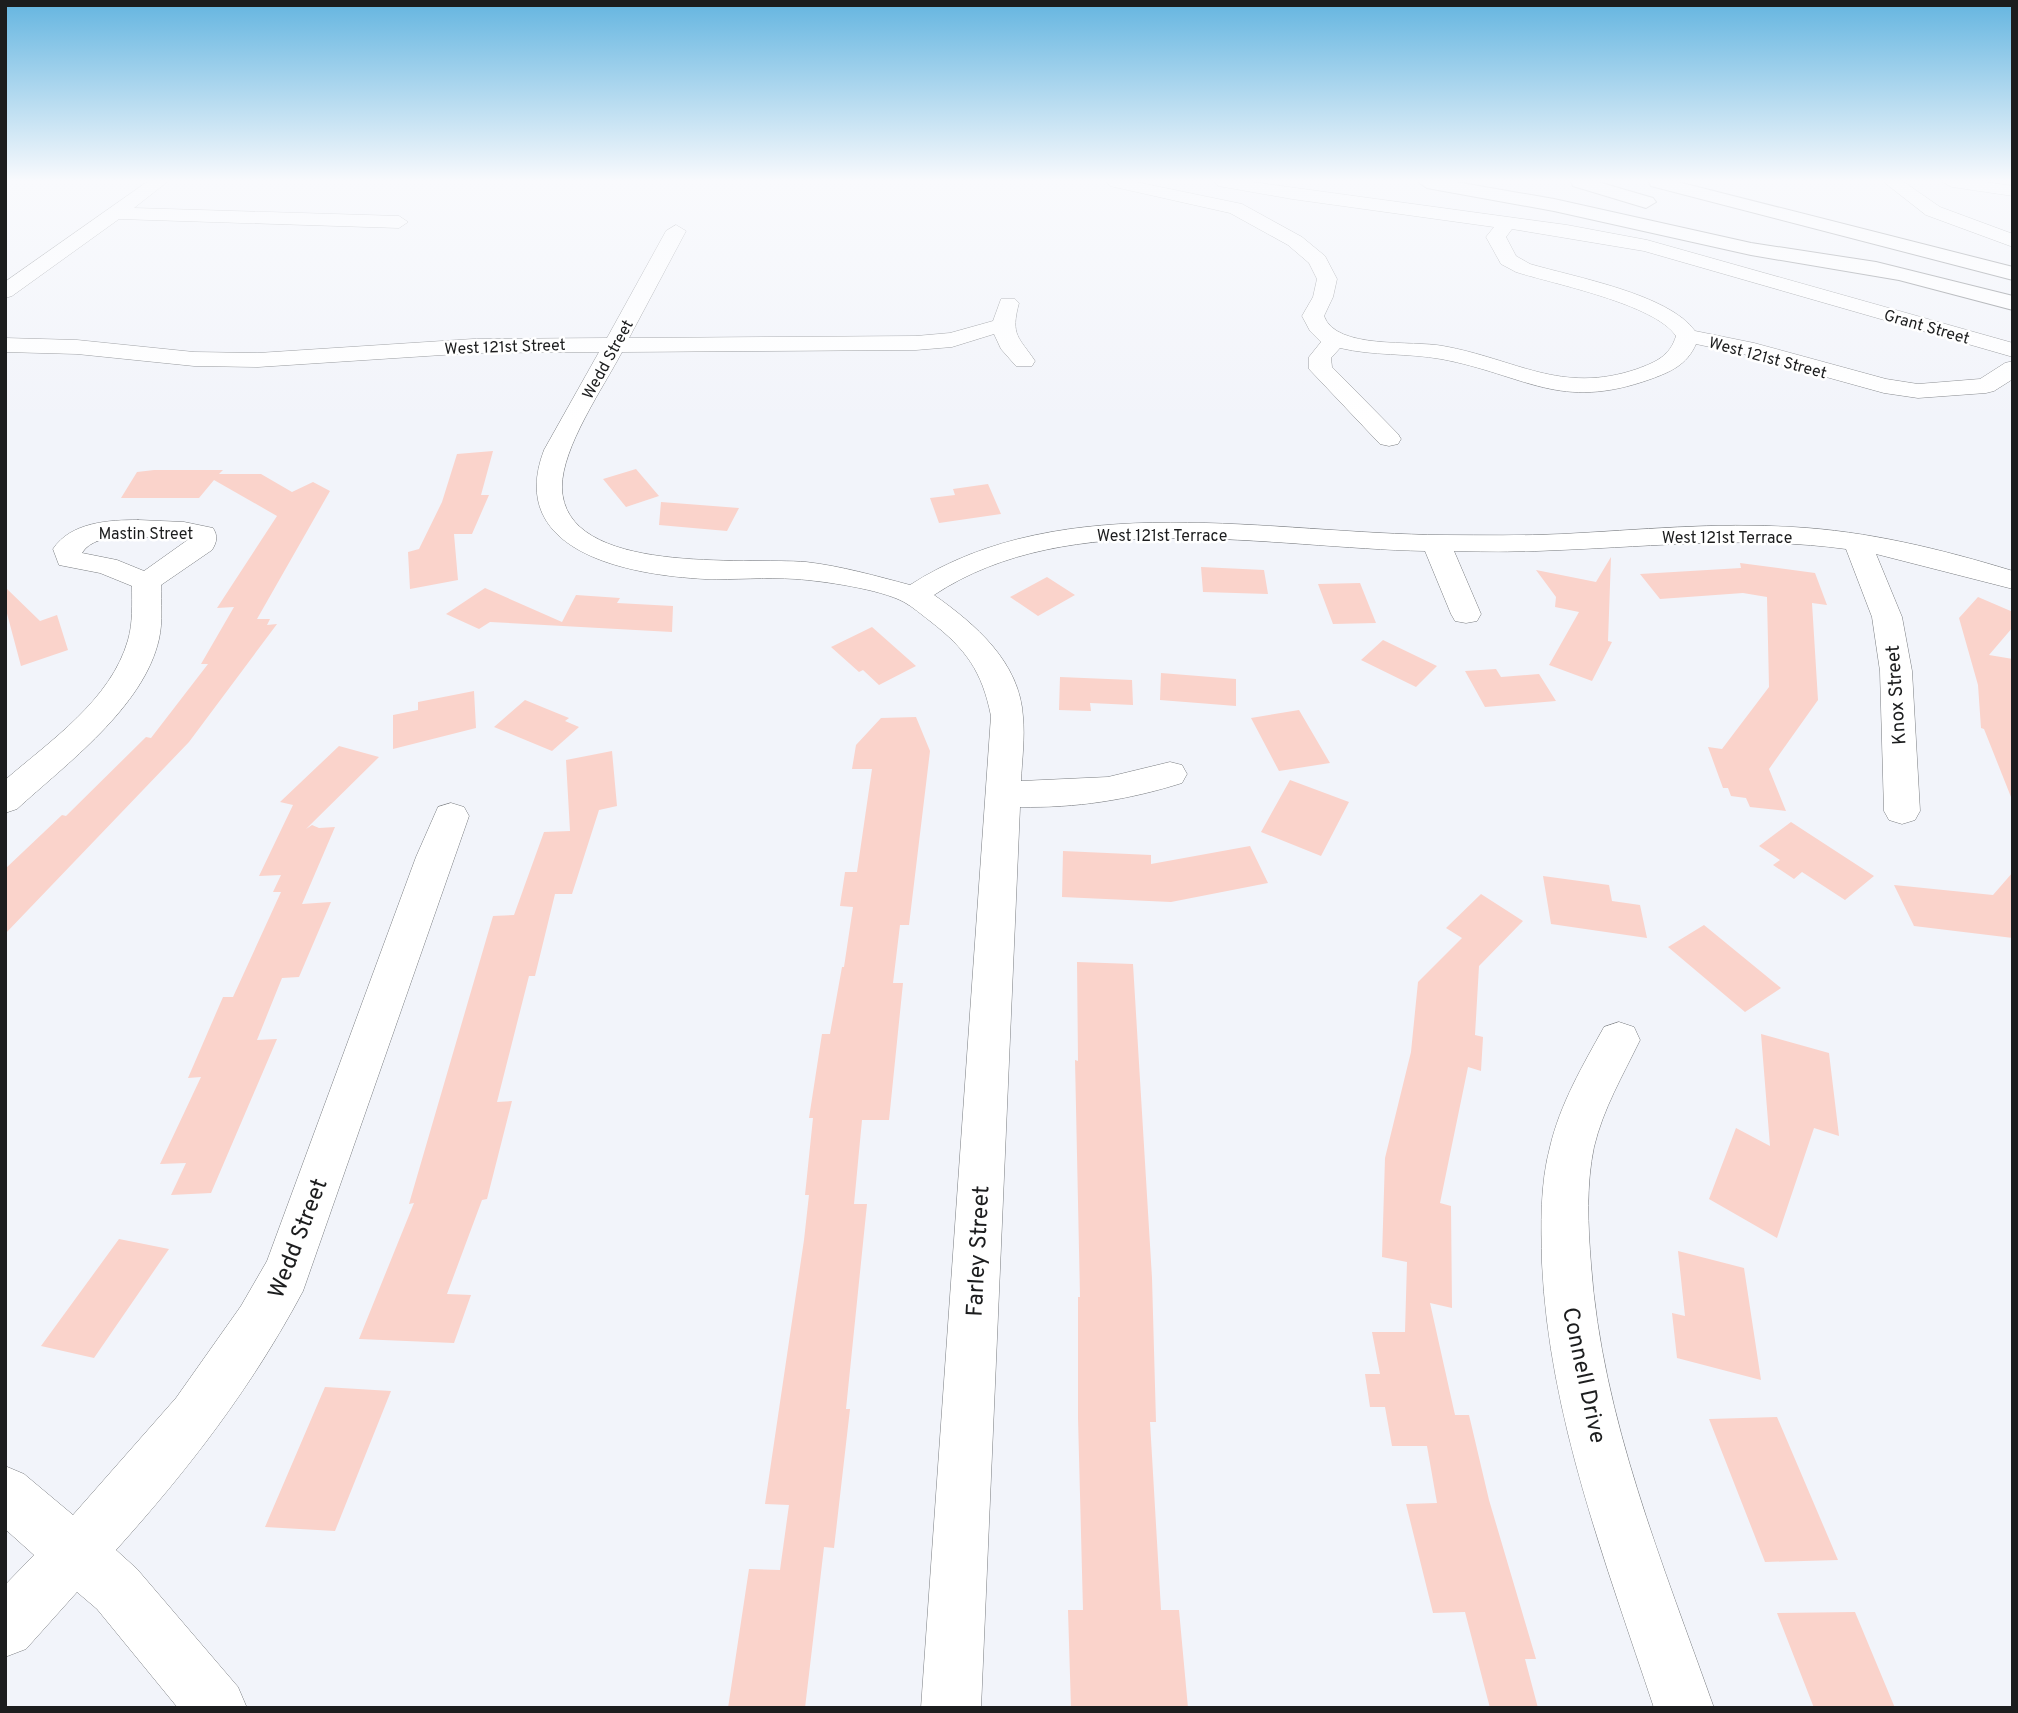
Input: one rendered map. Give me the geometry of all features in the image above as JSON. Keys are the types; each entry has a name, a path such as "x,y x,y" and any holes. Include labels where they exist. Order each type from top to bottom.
{"highway":[{"path":"1828,262 1899,274"},
{"path":"1857,262 2013,303"},
{"path":"1966,262 2013,274"}],"street":[{"path":"5,292 47,262"},
{"name":"Wedd Street","path":"573,533 559,522 548,481 557,450 660,262"},
{"path":"1319,262 1327,279 1313,316 1317,328 1335,341 1320,357 1321,369 1389,439"},
{"path":"1512,262 1546,277 1645,304 1679,324 1687,336"},
{"name":"Grant Street","path":"1709,262 2013,350"},
{"path":"1009,303 1003,325 1014,352 1024,361"},
{"name":"West 121st Street","path":"5,345 77,347 194,359 258,360 473,346 916,343 952,340 1003,325"},
{"name":"West 121st Street","path":"1335,341 1441,352 1508,373 1576,389 1627,382 1672,361 1683,353 1687,336 1746,348 1884,386 1918,391 1986,386 2013,369"},
{"name":"West 121st Terrace","path":"914,595 959,567 988,556 1036,543 1082,535 1127,532 1187,532 1436,543 1768,535 1858,543 1965,565 2013,580"},
{"path":"543,548 573,533 594,547 662,565 702,569 803,571 851,578 914,595"},
{"path":"1436,543 1466,614"},
{"name":"Knox Street","path":"1858,543 1887,618 1896,671 1902,811"},
{"path":"5,800 96,716 134,666 144,640 147,582"},
{"name":"Farley Street","path":"914,595 977,644 994,669 1004,696 1007,716 951,1708"},
{"path":"1003,793 1099,793 1135,787 1170,774"},
{"name":"Wedd Street","path":"5,1628 173,1445 240,1357 266,1315 286,1274 451,816"},
{"name":"Connell Drive","path":"1619,1040 1583,1108 1569,1161 1563,1245 1569,1307 1572,1332 1609,1482 1684,1708"},
{"path":"5,1493 117,1589 204,1689 217,1708"}],"building":[{"path":"493,451 481,495 489,495 472,534 454,534 458,580 410,589 408,552 419,549 442,502 457,454"},
{"path":"636,469 659,496 626,507 603,479"},
{"path":"223,470 219,474 261,474 292,492 313,482 330,491 257,619 270,619 267,625 277,624 189,742 5,934 5,869 62,815 66,816 146,737 151,738 208,664 201,664 234,607 217,608 277,516 214,480 199,498 121,498 137,472"},
{"path":"988,484 1001,514 939,523 930,498 955,495 953,489"},
{"path":"661,502 739,508 727,531 659,525"},
{"path":"1611,557 1608,641 1612,642 1592,681 1549,665 1579,612 1555,607 1556,597 1536,570 1596,582"},
{"path":"1740,563 1815,573 1827,605 1812,603 1818,700 1769,769 1786,811 1750,807 1746,798 1731,796 1728,788 1723,788 1708,747 1722,749 1769,687 1767,597 1743,593 1660,599 1640,574 1741,568"},
{"path":"1201,567 1264,570 1268,594 1203,592"},
{"path":"1047,577 1075,595 1038,616 1010,597"},
{"path":"1360,583 1376,623 1333,624 1318,584"},
{"path":"5,587 40,621 57,615 68,650 21,666 5,606"},
{"path":"485,588 562,622 576,595 620,598 617,603 673,606 672,632 490,622 479,629 446,614"},
{"path":"1978,597 2013,612 2013,627 1989,655 2013,659 2011,797 1984,729 1981,728 1978,685 1959,618"},
{"path":"872,627 916,666 879,685 863,670 859,672 831,647"},
{"path":"1383,640 1437,666 1416,687 1361,660"},
{"path":"1496,669 1501,677 1539,674 1556,701 1485,707 1465,671"},
{"path":"1161,673 1236,679 1236,706 1160,700"},
{"path":"1060,677 1132,680 1133,705 1090,703 1091,711 1059,710"},
{"path":"474,691 476,728 393,749 393,715 418,710 418,702"},
{"path":"525,700 569,718 565,721 579,727 552,751 494,727"},
{"path":"1299,710 1330,763 1279,771 1251,718"},
{"path":"916,717 930,751 909,925 900,925 893,983 903,983 889,1120 862,1120 854,1204 867,1204 846,1409 850,1409 834,1548 824,1547 805,1708 728,1708 749,1569 780,1570 789,1505 765,1504 804,1240 809,1195 805,1195 813,1118 809,1118 822,1034 830,1034 853,907 840,906 845,872 857,872 872,769 852,769 856,745 881,718"},
{"path":"339,746 379,757 306,829 312,825 319,828 335,827 302,904 331,902 299,977 282,978 257,1040 277,1039 211,1193 171,1195 186,1163 160,1164 201,1077 188,1078 223,997 233,997 281,892 273,892 281,875 259,876 293,805 280,802"},
{"path":"612,751 617,806 599,810 572,894 555,894 535,976 529,976 497,1102 512,1101 487,1199 482,1200 447,1294 471,1295 454,1343 359,1339 414,1203 409,1204 493,916 514,915 544,832 570,831 566,760"},
{"path":"1290,780 1349,802 1321,856 1261,832"},
{"path":"1791,822 1874,876 1845,900 1802,872 1794,879 1773,865 1780,860 1759,846"},
{"path":"1250,846 1268,883 1171,902 1062,897 1063,851 1151,855 1151,864"},
{"path":"2013,872 2013,938 1914,926 1894,885 1993,895"},
{"path":"1543,876 1609,885 1612,901 1640,905 1647,938 1551,924"},
{"path":"1481,894 1523,921 1479,966 1475,1035 1483,1037 1481,1071 1468,1067 1440,1203 1451,1206 1452,1308 1430,1303 1455,1415 1469,1415 1489,1500 1536,1659 1525,1659 1538,1708 1490,1708 1465,1612 1433,1613 1406,1504 1437,1503 1427,1446 1392,1446 1385,1407 1370,1407 1365,1374 1380,1374 1372,1332 1405,1332 1407,1262 1382,1257 1385,1158 1411,1052 1418,982 1462,938 1446,928"},
{"path":"1704,925 1781,988 1745,1012 1668,947"},
{"path":"1077,962 1133,964 1152,1278 1156,1422 1150,1422 1161,1610 1179,1610 1188,1708 1071,1708 1068,1610 1083,1610 1078,1418 1080,1297 1075,1060 1078,1061"},
{"path":"1761,1034 1829,1053 1839,1136 1814,1128 1777,1238 1709,1199 1736,1128 1770,1146"},
{"path":"119,1239 169,1249 94,1358 41,1346"},
{"path":"1678,1251 1744,1268 1761,1380 1677,1358 1672,1313 1685,1316"},
{"path":"325,1387 391,1391 335,1531 265,1527"},
{"path":"1777,1417 1838,1560 1765,1562 1709,1419"},
{"path":"1855,1612 1895,1708 1814,1708 1777,1613"}]}
